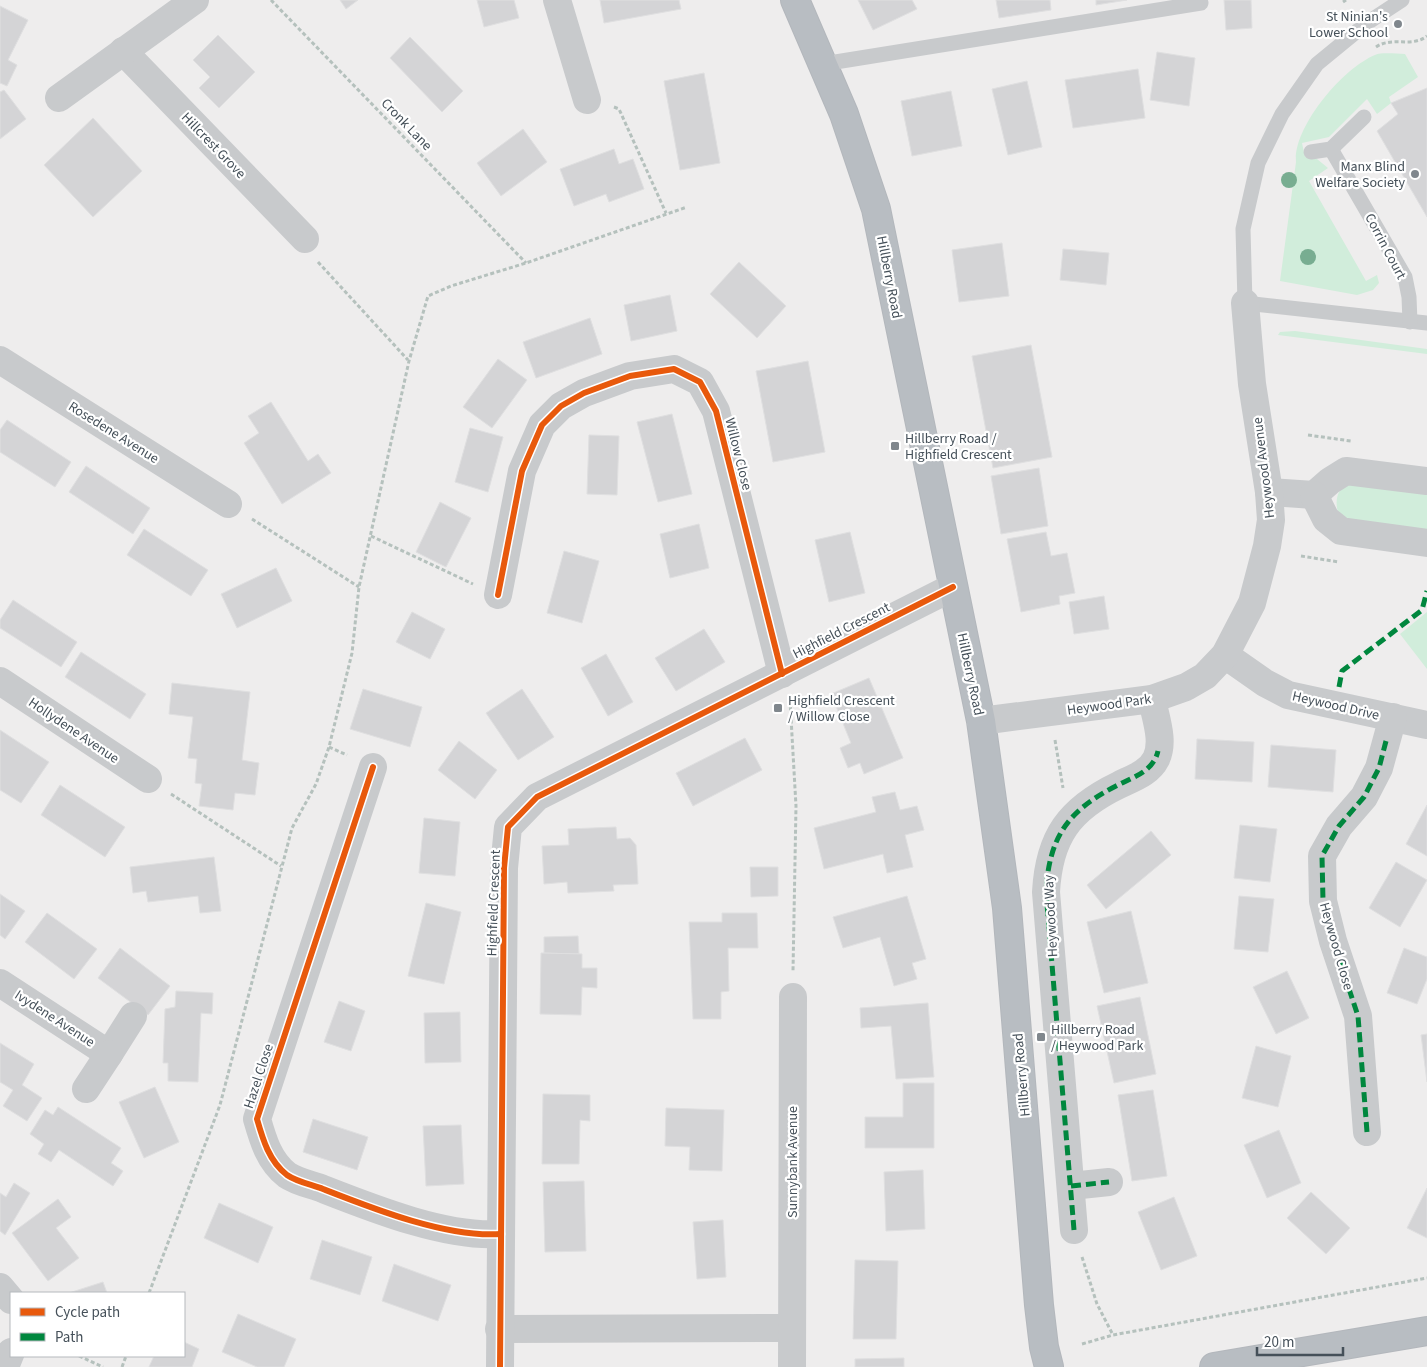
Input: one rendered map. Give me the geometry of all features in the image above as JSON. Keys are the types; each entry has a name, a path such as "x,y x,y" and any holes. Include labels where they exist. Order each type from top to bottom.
{"highway":[{"name":"Hillberry Road","path":"795,0 844,114 876,209 981,721 1007,908 1039,1306 1044,1347 1050,1367"},
{"path":"1214,1367 1427,1331"}],"street":[{"path":"58,98 195,0"},
{"path":"557,0 586,100"},
{"name":"Hillcrest Grove","path":"123,51 304,239"},
{"name":"Heywood Avenue","path":"1225,655 1252,603 1267,546 1271,520 1269,492 1252,384 1245,303"},
{"name":"Rosedene Avenue","path":"0,360 228,504"},
{"name":"Willow Close","path":"498,596 522,471 542,425 560,406 584,393 630,376 674,369 700,382 716,411 784,673"},
{"path":"1269,492 1314,495 1346,471 1427,481"},
{"path":"1314,495 1326,519 1341,531 1427,543"},
{"name":"Highfield Crescent","path":"500,1367 504,868 508,827 536,797 952,587"},
{"name":"Heywood Park","path":"981,721 1152,699 1186,687 1205,676 1225,655"},
{"name":"Heywood Drive","path":"1225,655 1265,683 1288,694 1427,725"},
{"name":"Hollydene Avenue","path":"0,680 148,779"},
{"name":"Heywood Way","path":"1074,1230 1046,892 1049,857 1055,842 1083,806 1098,796 1146,772 1156,759 1160,741 1152,699"},
{"name":"Heywood Close","path":"1367,1132 1358,1016 1333,941 1323,901 1322,856 1339,826 1364,797 1375,775 1392,717"},
{"name":"Hazel Close","path":"373,767 257,1119 266,1150 288,1175 359,1203 440,1228 486,1235 501,1234"},
{"name":"Ivydene Avenue","path":"0,983 109,1054"},
{"name":"Sunnybank Avenue","path":"792,1367 793,997"},
{"name":"Ivydene Avenue","path":"86,1089 133,1016"},
{"path":"1071,1186 1109,1182"},
{"path":"0,1287 10,1299"},
{"path":"499,1329 791,1328"},
{"path":"5,1367 10,1354"}],"lane":[{"path":"1402,0 1367,23 1317,64 1282,114 1258,163 1244,229 1245,303 1427,323"},
{"path":"822,64 1201,3"},
{"path":"1311,152 1331,149 1364,117"},
{"name":"Corrin Court","path":"1331,149 1405,277 1410,322"}],"path":[{"path":"1376,47 1384,42 1419,42 1427,36"},
{"path":"586,100 620,109 666,214"},
{"path":"149,1292 220,1105 292,828 316,784 329,747 352,654 359,587 409,361 428,296 451,286 526,263 687,207"},
{"path":"304,239 311,254 409,361"},
{"path":"228,504 359,587"},
{"path":"371,536 498,596"},
{"path":"784,673 796,806 793,997"},
{"path":"1054,734 1070,821"},
{"path":"148,779 281,866"},
{"path":"1074,1230 1097,1304 1113,1335"},
{"path":"1082,1344 1113,1335 1427,1278"},
{"path":"81,1357 103,1367"}],"green space":[{"path":"1378,54 1405,54 1418,77 1389,97 1391,103 1377,114 1367,99 1329,137 1302,143 1305,157 1317,159 1328,168 1309,181 1366,281 1377,275 1379,283 1373,290 1357,295 1280,281 1297,148 1311,116 1335,85 1362,62"},
{"path":"1295,331 1427,349 1427,354 1278,335 1280,332"},
{"path":"1347,483 1427,493 1427,533 1339,517 1337,498 1340,490"},
{"path":"1427,612 1427,669 1400,634"}],"building":[{"path":"340,0 358,0 346,9"},
{"path":"477,0 514,0 519,18 484,27"},
{"path":"600,0 679,0 681,9 604,23"},
{"path":"858,0 912,0 917,9 873,30"},
{"path":"996,0 1050,0 1051,10 999,18"},
{"path":"1096,0 1127,0 1096,5"},
{"path":"1224,0 1251,0 1252,28 1226,30"},
{"path":"0,6 28,20 8,60 17,65 7,86 0,83"},
{"path":"218,35 255,72 219,108 199,88 210,77 193,60"},
{"path":"410,37 463,91 442,112 390,58"},
{"path":"1157,52 1195,58 1189,106 1150,100"},
{"path":"1138,69 1145,118 1073,128 1065,80"},
{"path":"704,73 720,163 680,170 664,81"},
{"path":"1027,81 1042,147 1008,155 992,89"},
{"name":"Manx Blind Welfare Society","path":"1427,88 1427,217 1377,131 1398,114 1391,103"},
{"path":"4,90 26,119 0,139 0,92"},
{"path":"951,91 962,146 912,156 901,101"},
{"path":"93,118 142,171 93,217 44,165"},
{"path":"523,129 547,162 501,196 477,163"},
{"path":"614,149 619,164 633,159 644,189 609,202 606,194 574,206 560,169"},
{"path":"1002,243 1009,296 959,302 952,250"},
{"path":"1063,249 1109,253 1106,285 1060,280"},
{"path":"739,262 786,306 757,338 710,294"},
{"path":"670,295 677,331 631,341 624,305"},
{"path":"590,318 602,354 536,378 523,342"},
{"path":"1031,345 1052,457 993,468 972,356"},
{"path":"498,359 527,380 492,428 463,407"},
{"path":"808,361 825,452 773,462 756,371"},
{"path":"271,402 308,461 318,454 331,473 282,504 244,443 259,433 248,416"},
{"path":"672,414 692,494 658,502 637,422"},
{"path":"7,420 71,462 55,487 0,452 0,430"},
{"path":"470,428 503,437 488,492 455,482"},
{"path":"589,435 619,436 617,495 587,494"},
{"path":"86,466 150,508 133,534 69,492"},
{"path":"1039,468 1048,526 1001,534 991,476"},
{"path":"440,502 471,518 446,567 416,552"},
{"path":"699,524 709,568 670,578 660,534"},
{"path":"144,529 208,570 191,596 127,555"},
{"path":"850,532 865,593 829,602 815,540"},
{"path":"1046,532 1051,556 1067,553 1075,593 1059,596 1060,604 1021,612 1007,539"},
{"path":"564,551 599,561 582,623 547,613"},
{"path":"276,568 292,601 237,628 221,594"},
{"path":"1104,596 1109,629 1074,634 1069,602"},
{"path":"13,600 77,642 61,667 0,628 0,620"},
{"path":"412,612 445,629 430,659 396,642"},
{"path":"704,629 725,662 676,691 655,658"},
{"path":"81,652 146,694 130,719 65,677"},
{"path":"606,654 633,702 608,716 581,668"},
{"path":"869,678 903,758 864,774 860,763 848,768 840,748 851,743 831,694"},
{"path":"172,683 250,692 242,760 259,763 255,795 235,793 233,810 199,806 202,784 195,783 197,759 188,758 193,717 169,714"},
{"path":"363,689 422,707 410,747 350,729"},
{"path":"522,689 554,737 518,760 486,713"},
{"path":"0,730 49,762 21,803 0,790"},
{"path":"745,738 762,770 693,806 676,773"},
{"path":"1197,739 1254,742 1252,782 1195,779"},
{"path":"459,741 497,770 475,799 438,770"},
{"path":"1271,745 1336,750 1333,792 1268,787"},
{"path":"60,785 125,827 105,857 41,815"},
{"path":"895,792 900,810 917,806 924,830 905,835 913,867 887,873 883,854 824,869 814,828 876,812 872,797"},
{"path":"1427,805 1427,856 1406,844"},
{"path":"424,818 460,822 455,876 419,873"},
{"path":"1240,825 1277,829 1270,882 1234,878"},
{"path":"616,827 617,839 630,838 636,845 638,884 613,885 614,891 568,893 567,882 544,884 542,846 569,845 568,829"},
{"path":"1151,831 1171,855 1106,909 1087,885"},
{"path":"214,857 221,911 200,913 198,896 148,902 146,891 133,893 130,867"},
{"path":"1396,862 1427,880 1400,927 1369,908"},
{"path":"750,867 778,867 778,896 751,897"},
{"path":"0,894 25,911 5,939 0,935"},
{"path":"907,896 926,959 912,963 917,979 894,986 880,937 843,948 833,917"},
{"path":"1239,896 1274,899 1268,952 1234,949"},
{"path":"426,903 461,912 444,984 408,976"},
{"path":"1131,911 1148,983 1104,993 1087,922"},
{"path":"47,913 97,949 74,979 25,942"},
{"path":"722,913 757,913 758,948 728,948 729,991 721,992 721,1019 693,1019 689,922 722,922"},
{"path":"578,936 579,954 544,953 544,937"},
{"path":"120,948 170,986 148,1015 98,978"},
{"path":"1404,948 1427,957 1427,979 1417,1004 1387,993"},
{"path":"541,953 582,954 582,968 597,968 597,988 582,987 581,1015 540,1014"},
{"path":"1287,971 1309,1018 1276,1034 1253,987"},
{"path":"176,991 213,993 212,1014 201,1013 198,1082 168,1081 168,1063 163,1063 165,1009 175,1007"},
{"path":"1140,997 1156,1074 1114,1083 1097,1006"},
{"path":"339,1001 365,1011 351,1051 324,1042"},
{"path":"928,1003 934,1077 896,1079 891,1026 861,1028 860,1008"},
{"path":"460,1012 461,1062 425,1063 424,1013"},
{"path":"1427,1034 1427,1082 1421,1035"},
{"path":"0,1043 34,1064 22,1085 42,1098 27,1121 3,1106 13,1090 0,1082"},
{"path":"1256,1046 1291,1056 1278,1107 1242,1098"},
{"path":"903,1083 934,1083 934,1148 865,1148 865,1117 903,1117"},
{"path":"155,1087 179,1142 144,1158 119,1102"},
{"path":"1153,1090 1167,1176 1132,1181 1118,1095"},
{"path":"543,1094 590,1095 590,1121 580,1120 579,1164 542,1164"},
{"path":"58,1107 121,1148 111,1163 123,1171 113,1186 59,1150 51,1162 38,1154 44,1144 30,1134 45,1110 53,1115"},
{"path":"666,1108 724,1110 722,1171 689,1170 690,1147 665,1146"},
{"path":"313,1119 368,1137 357,1170 303,1152"},
{"path":"461,1125 464,1184 426,1186 423,1126"},
{"path":"1279,1130 1301,1183 1267,1198 1244,1145"},
{"path":"923,1170 925,1229 886,1231 884,1172"},
{"path":"584,1181 586,1251 545,1252 543,1182"},
{"path":"14,1183 30,1193 5,1235 0,1231 0,1193 6,1197"},
{"path":"1427,1188 1427,1238 1407,1228"},
{"path":"1311,1192 1350,1228 1326,1254 1287,1218"},
{"path":"1174,1197 1197,1256 1161,1270 1138,1212"},
{"path":"58,1199 71,1217 56,1228 79,1258 48,1281 12,1233"},
{"path":"219,1203 273,1227 258,1263 204,1238"},
{"path":"723,1220 726,1277 697,1279 693,1222"},
{"path":"322,1240 372,1257 360,1295 310,1279"},
{"path":"855,1260 898,1261 896,1339 853,1339"},
{"path":"394,1264 451,1285 438,1321 382,1301"},
{"path":"103,1282 107,1292 72,1292"},
{"path":"238,1314 296,1339 284,1367 257,1367 222,1352"},
{"path":"185,1342 199,1349 192,1367 149,1367 154,1357 185,1357"},
{"path":"904,1358 904,1367 855,1367 855,1359"}],"marked path":[{"path":"1339,687 1342,671 1422,610 1427,591"},
{"path":"1367,1132 1358,1016 1333,941 1323,901 1322,856 1339,826 1364,797 1379,768 1386,741"},
{"path":"1074,1230 1046,892 1048,873 1051,856 1057,841 1073,816 1099,796 1142,773 1152,764 1158,751"},
{"path":"1071,1186 1109,1182"}],"cycle path":[{"path":"498,595 522,471 542,425 561,406 584,393 630,376 674,369 700,382 716,411 782,674"},
{"path":"500,1367 504,868 508,827 537,797 953,587"},
{"path":"373,767 257,1119 271,1157 287,1175 295,1180 387,1213 434,1227 480,1234 501,1234"}],"place":[{"name":"St Ninian's Lower School","path":"1398,24"},
{"name":"Manx Blind Welfare Society","path":"1415,174"},
{"name":"Hillberry Road / Highfield Crescent","path":"895,446"},
{"name":"Highfield Crescent / Willow Close","path":"778,708"},
{"name":"Hillberry Road / Heywood Park","path":"1041,1037"}]}
